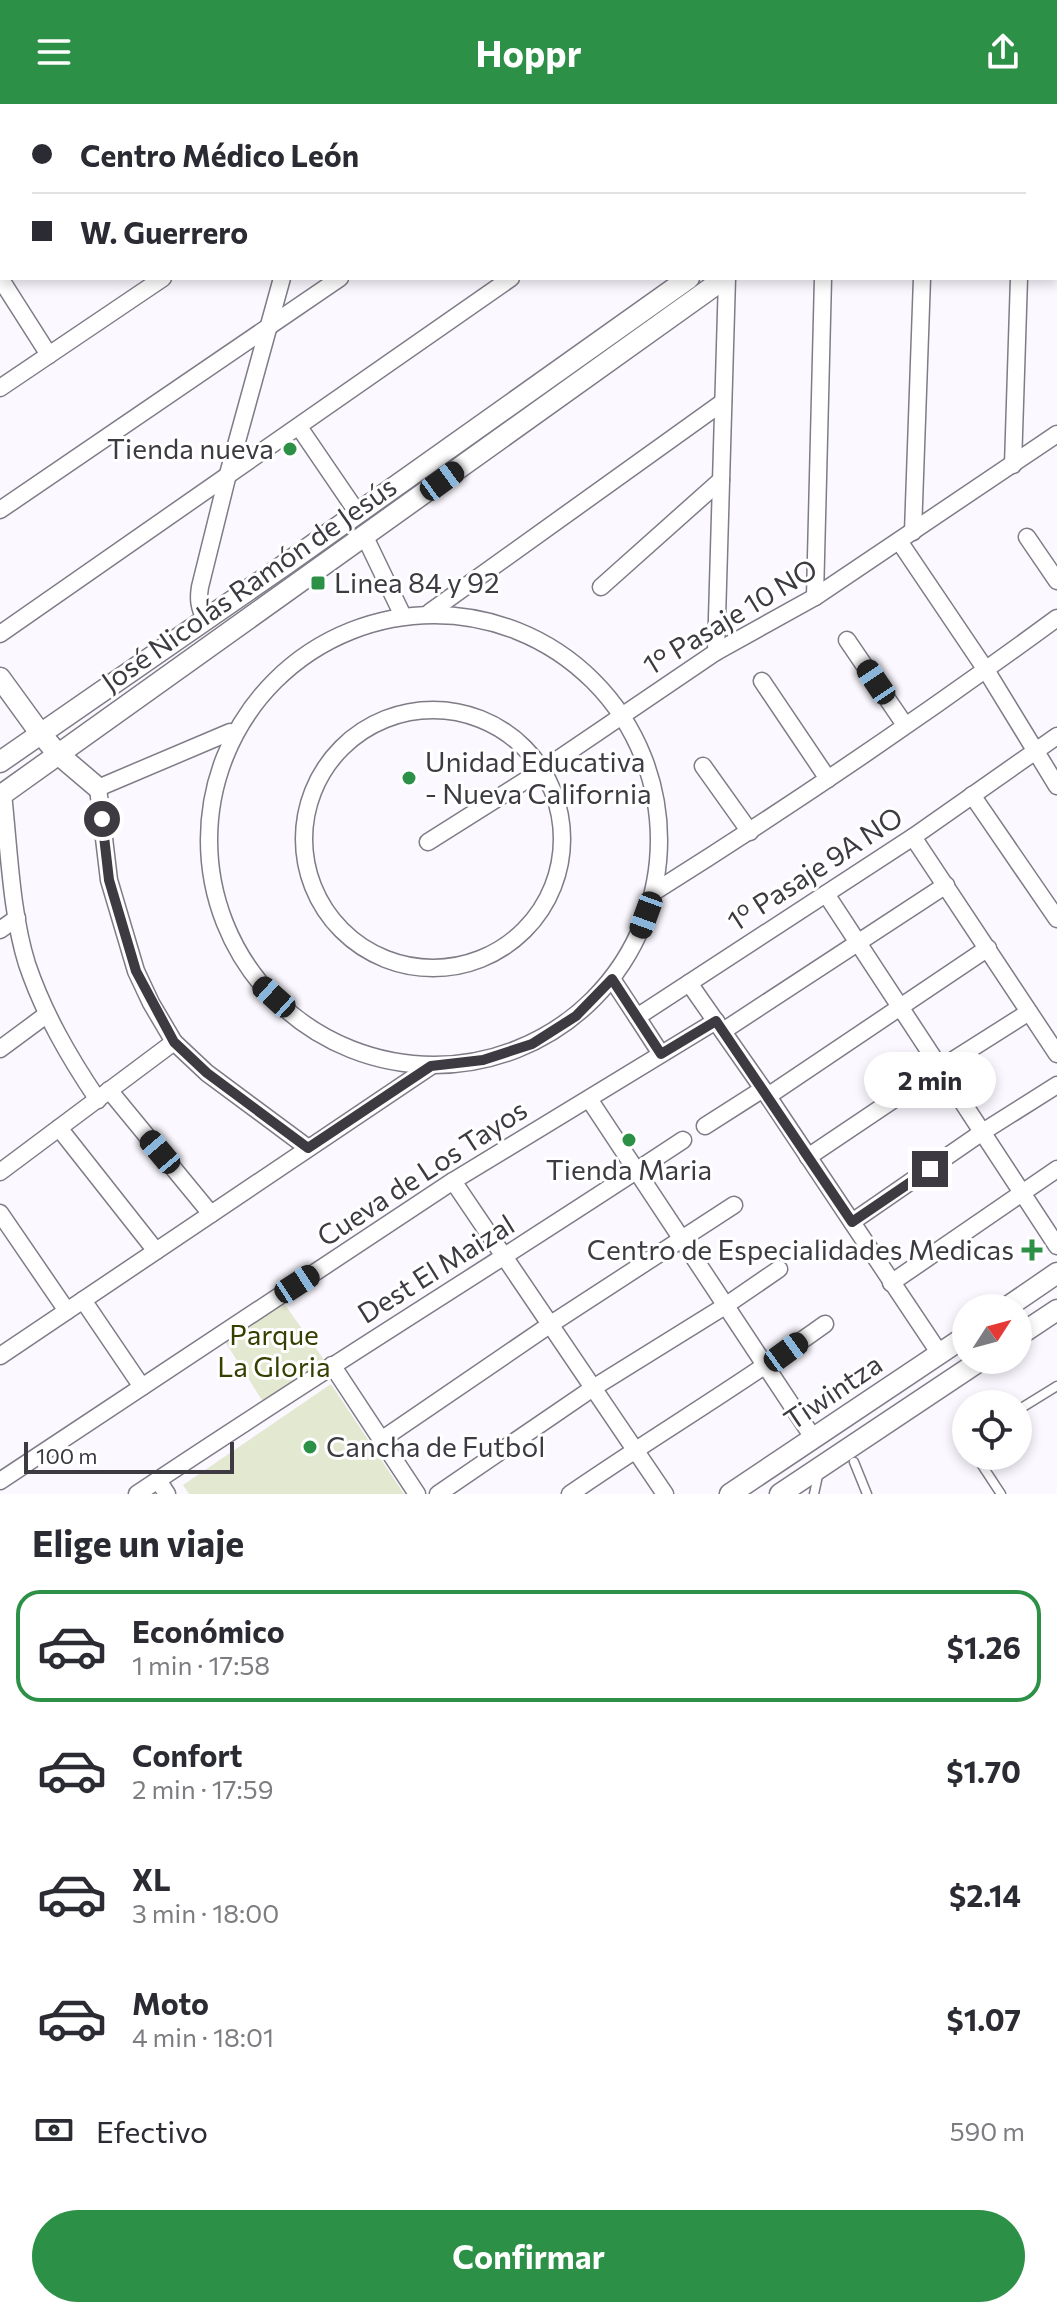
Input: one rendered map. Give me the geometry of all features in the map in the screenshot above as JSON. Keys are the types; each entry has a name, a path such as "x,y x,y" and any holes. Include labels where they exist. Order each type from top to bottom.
{"street":[{"path":"1,280 49,355"},
{"path":"0,388 160,280"},
{"path":"205,619 198,599 228,474 281,280"},
{"path":"0,510 337,280"},
{"path":"0,634 508,280"},
{"name":"José Nicolás Ramón de Jesús","path":"0,762 686,280"},
{"name":"José Nicolás Ramón de Jesús","path":"1,795 723,280"},
{"path":"716,652 726,280"},
{"path":"815,597 823,280"},
{"path":"922,280 906,536 1057,786"},
{"path":"1013,465 1019,280"},
{"path":"430,612 723,402"},
{"path":"299,427 357,512"},
{"name":"1° Pasaje 10 NO","path":"428,842 542,770 716,652 815,597 1057,434"},
{"path":"601,587 721,480"},
{"path":"365,537 403,616"},
{"path":"1027,537 1057,581"},
{"path":"430,612 503,621 571,657 623,714 649,770 660,831 654,892 637,938 612,979 576,1016 532,1044 483,1060 431,1066 366,1055 306,1027 257,982 223,925 206,861 209,795 230,732 258,699 298,666 349,639 403,616 430,612"},
{"path":"654,892 828,779 1057,618"},
{"path":"847,640 905,725"},
{"path":"0,678 58,754 98,788 109,880 118,911 136,971 174,1042 207,1073 308,1148"},
{"path":"762,681 828,779"},
{"path":"434,709 476,717 514,738 542,770 559,809 562,852 551,893 527,929 494,954 453,967 410,967 370,952 337,925 314,889 303,848 307,805 325,766 354,735 392,715 434,709"},
{"path":"98,788 230,732"},
{"name":"1º Pasaje 9A NO","path":"637,1017 913,837 1057,736"},
{"path":"703,766 750,832"},
{"path":"1,795 17,918 27,962 46,1015 70,1060 211,1214"},
{"path":"972,795 1057,919"},
{"path":"913,837 1057,1054"},
{"name":"Cueva de Los Tayos","path":"0,1481 453,1181 661,1054 719,1026 858,943 946,885"},
{"path":"826,894 1057,1246"},
{"path":"0,930 17,918"},
{"path":"705,1126 766,1092 900,1008 988,948"},
{"path":"612,979 661,1054"},
{"path":"689,983 766,1092 940,1354"},
{"path":"808,1157 1029,1012"},
{"path":"0,1049 46,1015"},
{"path":"0,1172 174,1042"},
{"path":"0,1356 431,1066"},
{"path":"852,1222 1057,1085"},
{"path":"589,1099 814,1439"},
{"path":"59,1128 156,1251"},
{"name":"Dest El Maizal","path":"137,1494 162,1487 332,1365 683,1140"},
{"path":"891,1283 1057,1169"},
{"path":"453,1181 665,1494"},
{"path":"381,1440 734,1205"},
{"path":"0,1213 67,1311"},
{"path":"438,1494 593,1388 779,1269"},
{"path":"1026,1294 1057,1273"},
{"path":"83,1300 142,1387"},
{"path":"1032,1327 1057,1310"},
{"path":"570,1494 767,1366 825,1324"},
{"name":"Tiwintza","path":"730,1494 952,1346"},
{"path":"332,1365 417,1494"},
{"name":"Tiwintza","path":"780,1494 960,1374"}],"lane":[{"path":"1032,1401 1057,1386"},
{"path":"854,1462 867,1494"},
{"path":"814,1494 820,1467"},
{"path":"985,1470 1001,1494"}],"green space":[{"name":"Parque La Gloria","path":"283,1302 327,1364 265,1405 224,1340"},
{"path":"331,1384 404,1494 189,1494 183,1485"}],"place":[{"name":"Tienda nueva","path":"290,449"},
{"name":"Linea 84 y 92","path":"318,583"},
{"name":"Unidad Educativa - Nueva California","path":"409,778"},
{"name":"Tienda Maria","path":"629,1140"},
{"name":"Centro de Especialidades Medicas","path":"1032,1250"},
{"name":"Cancha de Futbol","path":"310,1447"}],"route":[{"path":"102,819 109,880 136,971 174,1042 207,1073 308,1148 431,1066 483,1060 532,1044 576,1016 612,979 661,1054 716,1021 852,1222 930,1169"}]}
